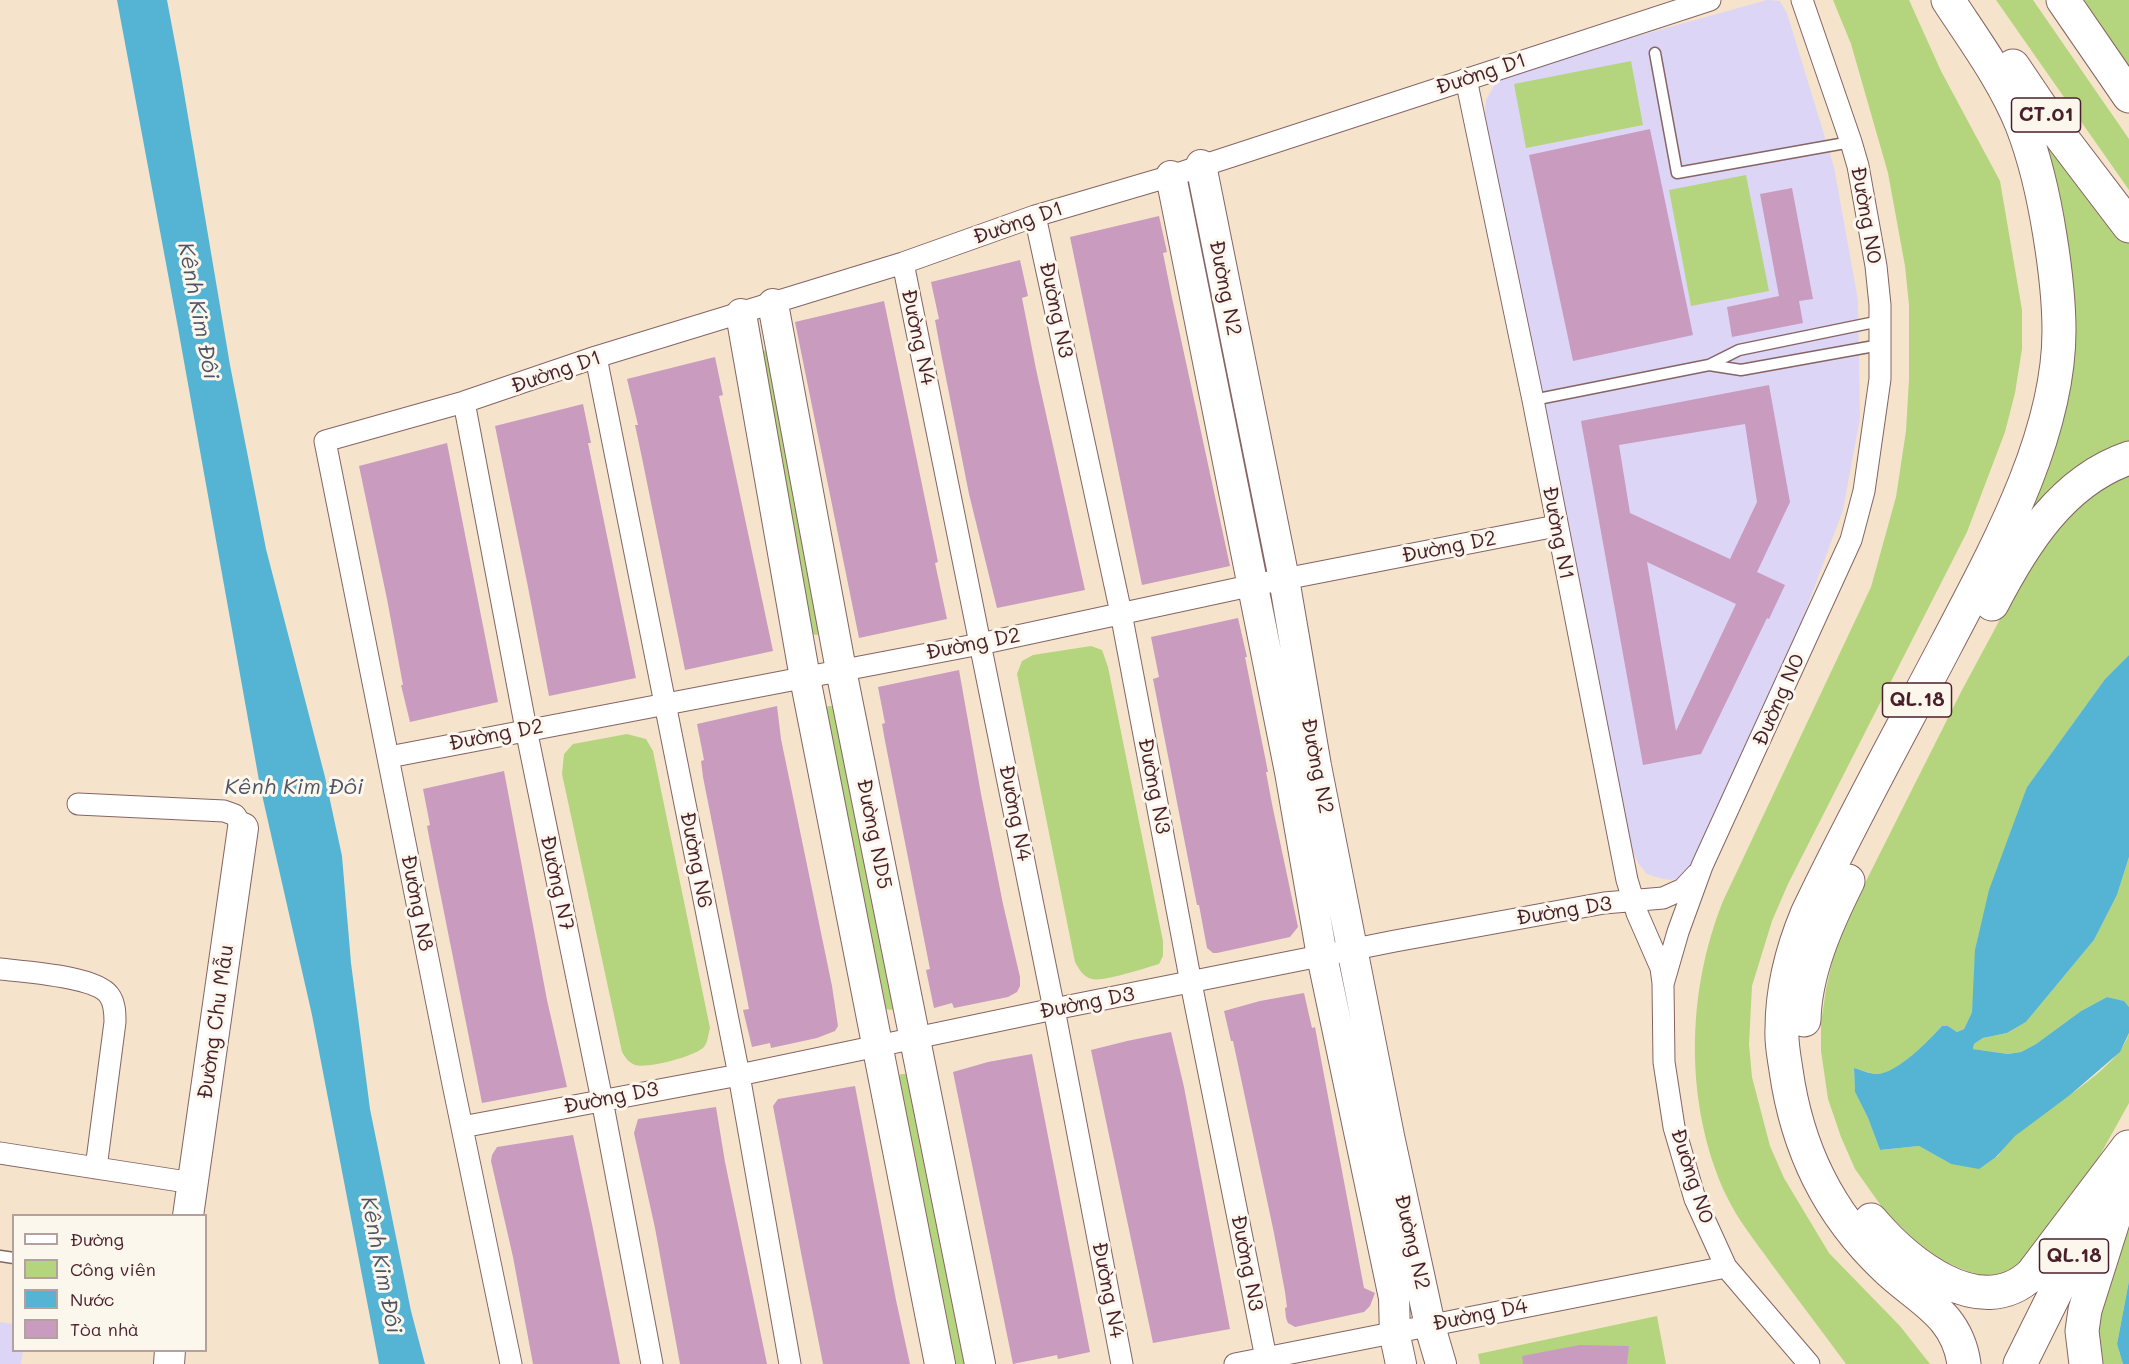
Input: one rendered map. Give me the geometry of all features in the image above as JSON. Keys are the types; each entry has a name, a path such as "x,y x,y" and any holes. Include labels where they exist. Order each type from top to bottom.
{"highway":[{"name":"QL.18","path":"1948,0 2009,97 2022,123 2036,164 2056,277 2059,332 2052,391 2031,468 2008,521 1983,574 1807,914 1790,963 1781,1029 1793,1114 1799,1135 1824,1189 1872,1254 1888,1270 1932,1305 1950,1329 1961,1350 1964,1364"},
{"name":"CT.01","path":"1968,0 2059,134 2129,225"},
{"path":"2063,0 2129,96"},
{"path":"2129,458 2092,475 2070,493 2036,529 2006,578 1831,916 1808,992 1804,1015 1804,1059 1809,1094 1820,1132 1829,1155 1853,1197 1882,1233 1908,1257 1940,1278 1966,1290 1980,1292 2005,1290 2023,1282 2129,1154"},
{"name":"QL.18","path":"2020,1364 2129,1154"},
{"path":"2086,1364 2082,1330 2085,1310 2129,1154"}],"street":[{"name":"Đường D1","path":"325,441 464,402 596,357 903,263 1035,216 1171,176 1710,0"},
{"name":"Đường N0","path":"1802,0 1858,166 1876,266 1880,321 1880,380 1870,452 1864,490 1851,540 1702,866 1678,932 1663,984 1664,1062 1674,1127 1695,1199 1726,1267 1809,1364"},
{"name":"Đường N1","path":"1466,79 1633,900 1661,968 1663,984"},
{"name":"Đường N2","path":"1201,165 1284,579 1322,956 1441,1364"},
{"name":"Đường N2","path":"1171,176 1254,585 1353,950 1394,1298 1395,1332 1401,1364"},
{"name":"Đường N3","path":"1035,216 1121,613 1191,983 1266,1358"},
{"name":"Đường N4","path":"903,263 1054,1009 1122,1364"},
{"name":"Đường ND5","path":"773,304 841,670 980,1364"},
{"name":"Đường ND5","path":"741,314 806,678 940,1364"},
{"name":"Đường N6","path":"596,357 739,1075 790,1364"},
{"path":"1212,378 1242,371"},
{"name":"Đường N7","path":"464,402 526,729 602,1100 652,1364"},
{"name":"Đường N8","path":"325,441 511,1364"},
{"name":"Đường D2","path":"388,757 665,702 806,678 980,644 1254,585 1556,526"},
{"path":"78,804 224,811 238,818 243,828"},
{"name":"Đường Chu Mẫu","path":"188,1214 243,828"},
{"name":"Đường D3","path":"462,1127 739,1075 1054,1009 1561,910 1660,898 1676,893 1691,882 1702,866"},
{"path":"0,969 92,983 108,993 113,1001 115,1022 96,1168"},
{"path":"0,1153 193,1183"},
{"name":"Đường D4","path":"1235,1364 1726,1267"},
{"path":"1950,1329 1953,1364"}],"lane":[{"path":"1655,53 1677,173 1851,142"},
{"path":"1533,400 1709,365 1739,350 1880,321"},
{"path":"1709,365 1741,370 1880,345"}],"shaded area":[{"path":"1767,0 1780,1 1787,13 1834,167 1858,300 1860,418 1843,510 1786,664 1691,870 1683,878 1670,880 1647,874 1638,863 1630,844 1484,119 1486,100 1501,74"},
{"path":"0,1322 12,1324 12,1352 23,1352 21,1364 0,1364"}],"green space":[{"path":"1833,0 1909,0 1941,71 2000,181 2022,310 2022,349 2015,393 2005,432 1967,532 1788,884 1772,921 1752,986 1749,1044 1752,1077 1770,1146 1784,1178 1829,1253 1900,1326 1930,1364 1846,1364 1731,1206 1713,1162 1703,1125 1697,1088 1695,1049 1697,1011 1702,973 1711,936 1723,901 1871,587 1896,497 1906,431 1909,305 1905,266 1888,173 1851,44"},
{"path":"1996,0 2033,0 2129,139 2129,190"},
{"path":"2075,0 2129,0 2129,74"},
{"path":"1631,61 1643,125 1526,148 1514,84"},
{"path":"2035,116 2129,242 2129,448 2033,512 2027,510 2060,398"},
{"path":"1746,175 1769,291 1691,306 1669,190"},
{"path":"762,349 767,352 820,632 817,635 811,634"},
{"path":"2129,473 2129,655 2105,679 2027,787 1974,987 1972,1012 1964,1029 1957,1032 1948,1026 1942,1026 1913,1055 1895,1068 1875,1074 1854,1068 1855,1092 1880,1150 1919,1146 1951,1164 1997,1157 2015,1135 2096,1075 2111,1061 2129,1033 2129,1103 2090,1173 2024,1270 1983,1278 1941,1260 1919,1244 1884,1210 1855,1169 1828,1099 1821,1051 1821,1023 1826,989 1835,949 1854,905 1962,690 2045,539 2093,492"},
{"path":"1091,646 1102,650 1108,667 1163,941 1163,956 1159,964 1098,979 1086,976 1075,962 1017,674 1022,661 1033,655"},
{"path":"834,706 894,1010 885,1009 825,708"},
{"path":"627,734 646,739 653,751 710,1028 706,1043 699,1051 671,1061 641,1066 631,1063 622,1052 562,774 564,754 573,744"},
{"path":"2129,857 2129,1007 2123,1001 2107,997 2081,1011 2036,1044 2021,1052 2008,1054 1973,1049 1974,1044 1983,1038 2007,1033 2026,1022 2094,940 2117,895"},
{"path":"907,1074 910,1078 967,1364 953,1364 898,1076"},
{"path":"2129,1230 2129,1281 2117,1344 2123,1364 2098,1364 2099,1297 2114,1259"},
{"path":"1657,1316 1666,1364 1480,1364 1478,1354"}],"water":[{"name":"Kênh Kim Đôi","path":"117,0 167,0 230,365 266,549 325,777 342,856 351,963 370,1109 411,1311 425,1364 379,1364 312,1015 260,786"},
{"path":"2129,655 2129,857 2117,895 2094,940 2026,1022 2007,1033 1983,1038 1974,1044 1973,1049 2008,1054 2021,1052 2036,1044 2081,1011 2107,997 2124,1001 2129,1007 2129,1033 2120,1052 2070,1095 2015,1136 1996,1157 1979,1169 1951,1164 1919,1146 1880,1150 1855,1092 1854,1068 1874,1074 1885,1072 1912,1055 1942,1026 1948,1026 1957,1032 1964,1029 1972,1012 1975,950 1989,890 2027,787 2105,679"},
{"path":"2129,1281 2129,1364 2123,1364 2117,1344"}],"building":[{"path":"1650,129 1693,335 1573,361 1529,155"},
{"path":"1792,188 1813,299 1799,301 1803,323 1732,337 1727,307 1779,296 1760,194"},
{"path":"1159,216 1167,252 1163,253 1171,293 1230,566 1142,585 1070,237"},
{"path":"1020,260 1028,296 1022,298 1085,590 997,608 969,494 935,320 939,319 931,282"},
{"path":"884,301 938,562 935,563 947,619 859,638 795,322"},
{"path":"715,357 723,395 719,396 773,651 685,670 627,379"},
{"path":"1769,385 1790,502 1757,572 1785,585 1701,754 1643,765 1581,421","holes":["1745,424 1757,502 1730,559 1630,513 1619,445","1647,562 1736,604 1676,731"]},
{"path":"583,404 591,443 588,443 636,678 549,696 495,426"},
{"path":"447,443 498,702 410,722 359,466"},
{"path":"1238,618 1247,657 1245,657 1268,772 1266,772 1272,804 1298,927 1290,937 1213,953 1207,948 1199,905 1197,905 1153,679 1159,677 1151,637"},
{"path":"959,670 981,794 1020,986 1017,992 1008,997 954,1008 952,1003 934,1008 926,970 930,969 885,741 882,724 885,723 878,687"},
{"path":"777,706 781,739 832,986 838,1026 835,1031 817,1038 771,1048 770,1043 752,1047 743,1010 749,1009 703,777 701,761 704,760 697,724"},
{"path":"504,771 547,1000 567,1087 482,1103 430,842 427,826 430,825 423,789"},
{"path":"1304,993 1312,1028 1315,1027 1364,1288 1375,1293 1370,1306 1364,1312 1295,1327 1288,1323 1286,1318 1285,1292 1274,1233 1233,1041 1231,1041 1224,1011 1260,1001"},
{"path":"1171,1032 1184,1087 1230,1329 1153,1343 1091,1050"},
{"path":"1032,1054 1090,1352 1058,1359 1057,1355 1013,1364 953,1072 988,1062"},
{"path":"855,1086 910,1364 823,1364 803,1263 773,1106 778,1099"},
{"path":"716,1107 725,1162 767,1364 680,1364 655,1228 634,1133 638,1119"},
{"path":"573,1135 620,1364 533,1364 513,1257 491,1161 497,1147"},
{"path":"1580,1345 1629,1346 1627,1364 1523,1364 1522,1356"}]}
